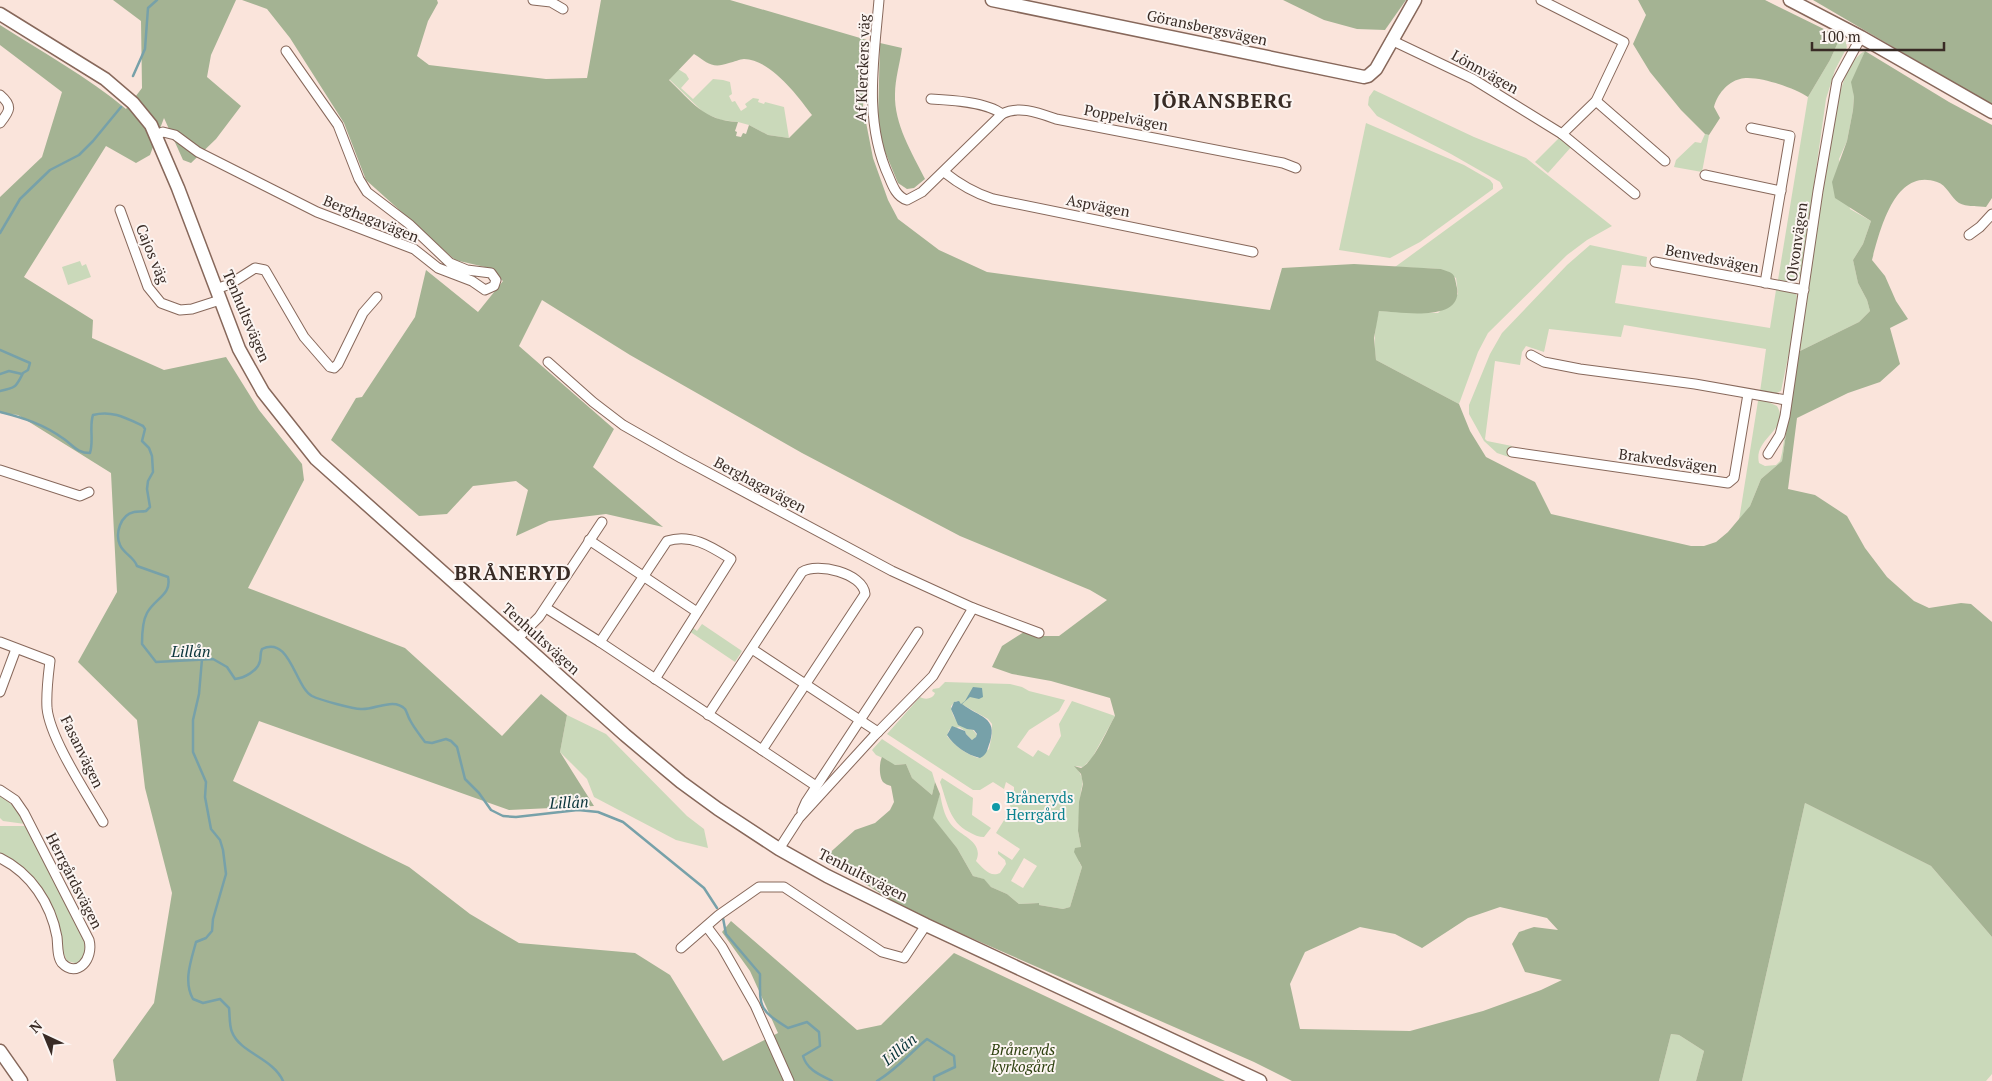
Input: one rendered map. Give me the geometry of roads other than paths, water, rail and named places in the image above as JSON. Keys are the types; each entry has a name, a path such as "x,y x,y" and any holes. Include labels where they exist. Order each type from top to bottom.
{"street":[{"path":"533,0 551,2 563,8"},
{"name":"Af Klerckers väg","path":"879,0 872,112 882,160 897,194 907,200 922,192 944,172"},
{"name":"Göransbergsvägen","path":"992,0 1030,4 1364,77 1373,72 1391,40"},
{"path":"1391,40 1415,0"},
{"path":"1541,0 1624,42 1596,101 1562,134"},
{"path":"1790,0 1861,37 1992,112"},
{"name":"Tenhultsvägen","path":"0,14 105,79 133,103 151,125 193,226 239,349 254,378 316,459 625,735 718,810 827,876 1260,1081"},
{"name":"Olvonvägen","path":"1768,454 1780,435 1837,81 1861,37"},
{"name":"Lönnvägen","path":"1391,40 1474,79 1562,134 1635,194"},
{"name":"Berghagavägen","path":"156,135 163,132 175,135 198,152 317,212 414,250 438,268 472,281 486,290 494,286 496,282 493,275 489,272 467,270 450,263 409,224 367,192 359,179 338,125 286,51"},
{"path":"0,95 7,100 10,107 0,123"},
{"path":"931,99 953,100 987,107 996,109 1002,114 944,172"},
{"path":"1596,101 1665,161"},
{"name":"Poppelvägen","path":"1002,114 1010,110 1033,112 1056,119 1283,163 1296,168"},
{"name":"Benvedsvägen","path":"1751,128 1790,136 1765,283"},
{"name":"Aspvägen","path":"944,172 966,188 979,195 993,199 1253,252"},
{"path":"1705,175 1781,191"},
{"name":"Cajos väg","path":"120,210 148,287 161,303 180,310 192,308 218,294 255,268 265,270 304,337 330,367 334,368 338,364 363,314 377,297"},
{"path":"1969,235 1980,227 1992,214"},
{"name":"Benvedsvägen","path":"1655,262 1804,290"},
{"path":"1531,355 1544,362 1580,369 1695,384 1786,400"},
{"name":"Berghagavägen","path":"548,362 593,402 631,429 892,571 974,608 1039,633"},
{"name":"Brakvedsvägen","path":"1512,452 1728,483 1734,478 1748,394"},
{"path":"0,470 80,496 89,492"},
{"path":"517,639 546,608 602,522"},
{"path":"589,540 697,612"},
{"path":"600,642 665,543 669,540 698,541 707,544 731,559 655,679"},
{"path":"708,715 803,570 814,567 827,568 847,575 864,588 864,594 806,686 762,750"},
{"path":"546,608 816,786"},
{"path":"779,848 799,818 878,732 933,676 974,608"},
{"path":"799,818 816,786 918,632"},
{"path":"0,642 16,648 0,692"},
{"name":"Fasanvägen","path":"16,648 50,661 46,686 47,709 50,722 67,760 103,822"},
{"path":"752,649 878,732"},
{"name":"Herrgårdsvägen","path":"0,790 16,800 24,813 89,940 90,955 82,966 76,969 62,963 59,957 57,936 43,898 22,873 0,858"},
{"path":"681,948 719,915 759,887 784,887 882,952 904,958 926,924"},
{"path":"707,927 722,947 755,1005 789,1081"},
{"path":"0,1051 21,1081"}],"water":[{"path":"973,687 982,688 983,697 979,699 970,697 962,704 989,722 992,734 985,755 980,758 961,750 947,735 952,726 965,731 972,740 976,737 977,734 974,730 958,725 951,709 954,702 959,701 961,704 965,701"}],"waterway":[{"path":"133,76 145,49 148,8 157,0"},
{"path":"0,233 20,199 50,170 79,155 121,107"},
{"name":"Lillån","path":"0,350 30,363 28,370 23,373 15,386 0,391"},
{"path":"0,374 9,371 22,374"},
{"name":"Lillån","path":"0,412 41,425 86,453 90,453 92,443 91,424 93,415 113,414 131,420 145,429 142,441 149,448 152,456 153,472 148,481 147,489 150,507 146,511 134,512 125,517 120,526 118,536 120,545 137,566 168,577 168,588 150,608 144,620 142,644 156,662 213,659 227,667 235,679 246,676 257,668 262,649 271,647 279,649 286,655 306,691 312,696 357,709 395,704 405,709 413,726 425,742 432,743 446,739 451,741 457,747 465,779 479,793 491,810 503,816 516,817 578,810 598,812 623,822 704,888 717,908"},
{"path":"202,659 199,694 193,720 193,752 206,782 205,797 211,829 220,840 226,874 213,919 212,931 206,938 196,942 188,978 190,992 193,999 203,1003 220,999 229,1008 231,1029 236,1039 272,1067 283,1081"},
{"name":"Lillån","path":"723,918 726,934 760,974 761,1001 766,1012 788,1028 807,1022 819,1032 820,1046 803,1056 811,1068 832,1081"},
{"name":"Lillån","path":"877,1081 897,1067 927,1039 954,1056 955,1067 934,1077 934,1081"}],"place":[{"name":"Bråneryds Herrgård","path":"996,807"}],"district":[{"name":"JÖRANSBERG","path":"1223,101"},
{"name":"BRÅNERYD","path":"513,573"}],"park label":[{"name":"Bråneryds kyrkogård","path":"1023,1058"}]}
